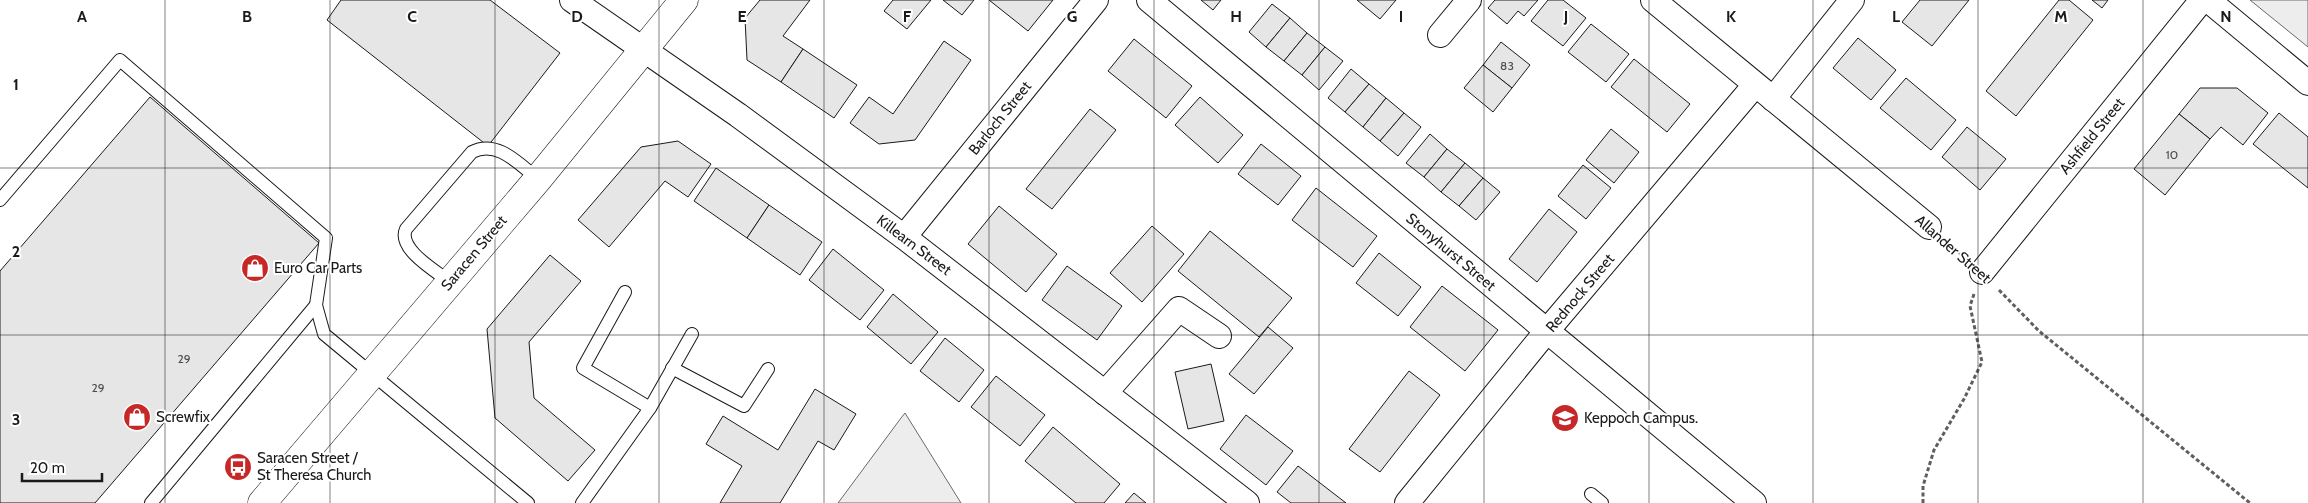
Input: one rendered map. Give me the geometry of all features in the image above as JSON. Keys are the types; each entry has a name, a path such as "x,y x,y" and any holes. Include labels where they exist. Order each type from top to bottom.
{"main road":[{"name":"Saracen Street","path":"262,503 538,179 684,0"}],"street":[{"name":"Killearn Street","path":"572,0 904,237 1247,503"},
{"name":"Barloch Street","path":"904,237 1096,0"},
{"name":"Stonyhurst Street","path":"1149,0 1754,503"},
{"path":"1440,35 1469,0"},
{"name":"Allander Street","path":"1652,0 1929,227"},
{"name":"Rednock Street","path":"1407,503 1546,332 1764,92 1852,0"},
{"name":"Ashfield Street","path":"1982,272 2202,0"},
{"path":"2208,0 2308,83"},
{"path":"1105,393 1180,308 1219,336"}],"lane":[{"path":"0,200 120,60 326,238 316,305 324,334 528,503"},
{"path":"450,282 412,252 405,244 403,236 472,152 485,148 501,150 538,179"},
{"path":"626,292 583,368 650,408"},
{"path":"151,503 316,305"},
{"path":"582,503 650,408 692,334"},
{"path":"672,368 744,406 768,369"},
{"path":"1592,494 1602,503"}],"path":[{"name":"Allander Street","path":"1929,227 1982,272 2039,331 2250,503"},
{"path":"1923,503 1923,486 1934,450 1964,399 1982,362 1970,306 1982,272"}],"shaded area":[{"path":"2250,0 2308,0 2308,47"},
{"path":"905,413 961,503 838,503 901,418"}],"building":[{"path":"341,0 490,0 560,53 488,146 327,20"},
{"path":"760,0 810,0 783,36 803,49 781,82 747,60 745,18"},
{"path":"893,0 931,0 907,29 884,11"},
{"path":"943,0 974,0 962,15"},
{"path":"989,0 1053,0 1028,31"},
{"path":"1201,0 1221,0 1213,10"},
{"path":"1357,0 1396,0 1380,19"},
{"path":"1495,0 1538,0 1524,16 1518,11 1507,24 1488,8"},
{"path":"1548,0 1563,0 1586,18 1563,46 1531,21"},
{"path":"1920,0 1969,0 1932,46 1902,22"},
{"path":"2059,0 2069,0 2093,20 2016,116 1986,91"},
{"path":"2092,0 2108,0 2102,8"},
{"path":"1272,4 1290,18 1266,47 1249,32"},
{"path":"1290,18 1307,33 1284,61 1266,47"},
{"path":"1591,24 1629,54 1606,82 1568,52"},
{"path":"1307,33 1325,47 1302,75 1284,61"},
{"path":"1858,38 1896,70 1871,100 1833,68"},
{"path":"1134,39 1192,86 1166,118 1108,71"},
{"path":"944,41 971,60 915,140 879,144 850,123 869,97 893,114"},
{"path":"1501,42 1530,65 1512,88 1483,65"},
{"path":"1325,47 1343,61 1319,90 1302,75"},
{"path":"803,49 857,85 834,118 781,82"},
{"path":"1634,59 1690,104 1667,132 1611,87"},
{"path":"1483,65 1512,88 1493,112 1464,88"},
{"path":"1351,69 1369,84 1345,112 1328,98"},
{"path":"1906,78 1956,120 1931,150 1880,108"},
{"path":"1369,84 1386,98 1363,127 1345,112"},
{"path":"2200,88 2237,88 2268,113 2243,145 2221,127 2210,139 2179,114"},
{"path":"150,97 319,243 95,503 0,503 0,271"},
{"path":"1200,97 1243,135 1218,163 1175,125"},
{"path":"1386,98 1404,113 1380,141 1363,127"},
{"path":"1090,109 1116,130 1052,209 1026,189"},
{"path":"1404,113 1421,127 1398,156 1380,141"},
{"path":"2279,113 2308,137 2308,188 2253,144"},
{"path":"2179,114 2210,139 2165,195 2134,169"},
{"path":"1967,127 2006,159 1980,190 1942,157"},
{"path":"1611,129 1639,152 1614,183 1586,160"},
{"path":"1430,134 1447,149 1424,177 1406,163"},
{"path":"678,141 711,164 688,197 665,181 609,247 578,220 641,147"},
{"path":"1261,144 1301,176 1278,205 1238,174"},
{"path":"1447,149 1465,163 1441,192 1424,177"},
{"path":"1465,163 1483,178 1459,206 1441,192"},
{"path":"1583,165 1611,188 1586,219 1558,196"},
{"path":"716,168 769,205 747,238 694,201"},
{"path":"1483,178 1500,192 1476,220 1459,206"},
{"path":"1316,188 1377,236 1353,267 1292,220"},
{"path":"769,205 822,242 800,275 747,238"},
{"path":"999,206 1057,254 1026,292 968,244"},
{"path":"1549,209 1577,232 1537,282 1509,259"},
{"path":"1152,226 1184,254 1142,302 1110,273"},
{"path":"1210,231 1292,298 1259,337 1178,271"},
{"path":"833,249 884,290 860,320 809,280"},
{"path":"1379,253 1421,287 1398,316 1356,283"},
{"path":"550,255 581,281 529,342 534,398 595,450 568,481 495,418 487,329"},
{"path":"1067,266 1122,306 1097,340 1042,300"},
{"path":"1442,286 1498,330 1465,371 1410,327"},
{"path":"893,294 938,332 911,364 867,327"},
{"path":"1268,327 1293,348 1254,394 1229,374"},
{"path":"945,338 984,370 959,402 920,371"},
{"path":"1211,364 1224,421 1188,429 1175,372"},
{"path":"1409,371 1440,395 1380,472 1349,449"},
{"path":"996,376 1045,415 1020,446 971,407"},
{"path":"815,389 856,414 834,450 818,441 780,503 720,503 742,466 706,444 723,416 778,450"},
{"path":"1246,415 1293,451 1266,485 1220,449"},
{"path":"1053,427 1120,484 1104,503 1076,503 1025,461"},
{"path":"1298,466 1346,503 1291,503 1277,492"},
{"path":"1134,493 1146,503 1125,503"}],"place":[{"name":"Euro Car Parts","path":"255,268"},
{"name":"Screwfix","path":"137,417"},
{"name":"Keppoch Campus.","path":"1565,418"},
{"name":"Saracen Street / St Theresa Church","path":"238,467"}]}
